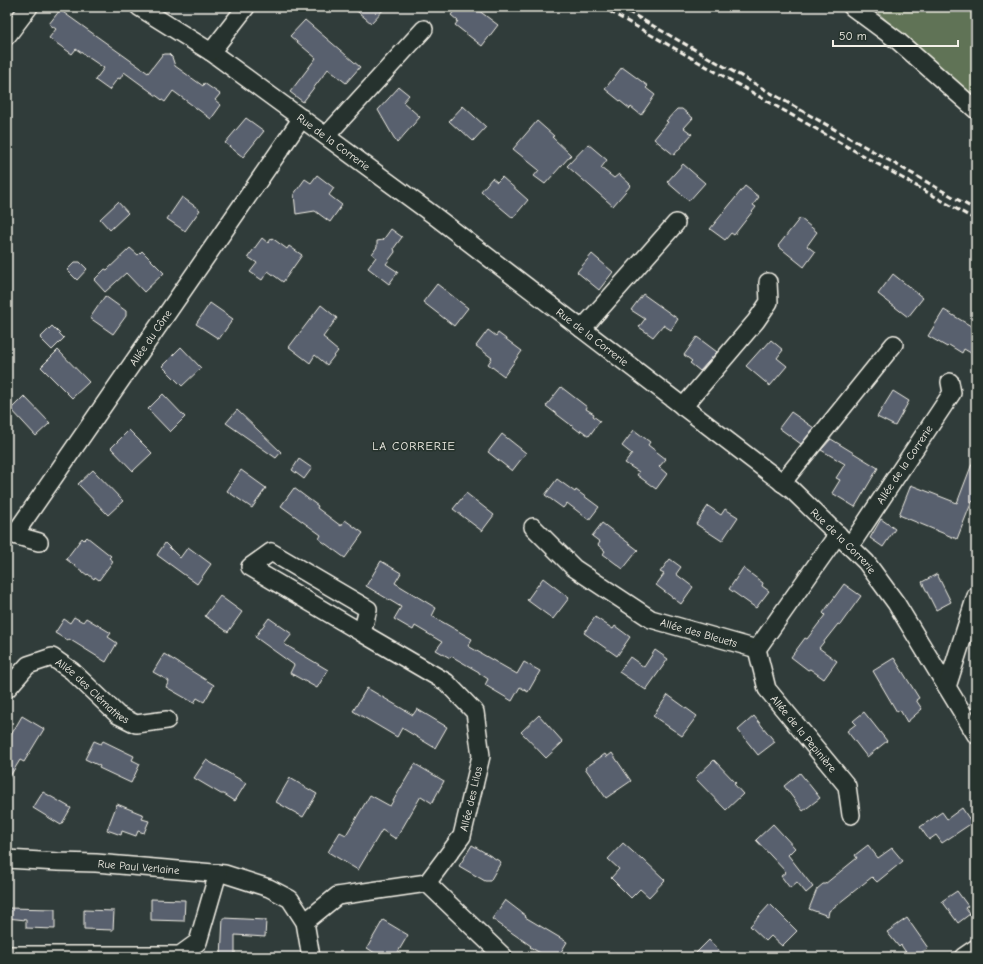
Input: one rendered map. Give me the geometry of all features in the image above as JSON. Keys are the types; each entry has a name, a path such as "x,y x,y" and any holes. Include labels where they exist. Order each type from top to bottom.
{"street":[{"path":"7,36 29,7"},
{"name":"Rue de la Correrie","path":"139,7 211,52 432,214 792,490 866,562 896,603 976,735"},
{"path":"211,52 246,7"},
{"path":"852,7 898,41 976,110"},
{"path":"326,136 424,29"},
{"name":"Allée du Cône","path":"39,542 14,535 302,118"},
{"path":"582,329 676,223"},
{"path":"683,407 756,321 768,302 768,282"},
{"path":"782,483 894,344"},
{"name":"Allée de la Correrie","path":"850,546 952,393 950,382"},
{"name":"Allée des Bleuets","path":"533,527 574,568 651,619 757,649"},
{"path":"757,649 838,534"},
{"name":"Allée des Lilas","path":"362,632 368,610 278,556 271,552 250,567 446,682 475,712 481,756 462,836 427,883"},
{"path":"947,687 976,596"},
{"name":"Allée de la Pepinière","path":"757,649 767,689 847,786 851,815"},
{"name":"Allée des Clématites","path":"7,690 28,665 52,657 72,670 118,715 136,724 167,720"},
{"name":"Rue Paul Verlaine","path":"7,859 58,862 96,862 224,874 269,888 290,899 305,922"},
{"path":"7,955 180,956 198,942 218,873"},
{"path":"311,957 305,922 337,896 427,883 504,957"},
{"path":"963,957 976,948"}],"green space":[{"path":"871,7 976,7 976,103 884,18"}],"building":[{"path":"352,7 386,7 371,23"},
{"path":"457,7 474,7 498,25 482,46 455,25 458,21 451,15"},
{"path":"60,10 148,73 162,55 169,54 172,57 175,66 203,86 204,83 220,94 215,100 221,105 211,119 173,91 165,102 124,72 120,79 118,78 109,90 95,80 104,68 76,49 72,54 49,38 56,29 49,24"},
{"path":"305,20 360,67 346,83 328,69 303,102 290,92 316,58 290,36"},
{"path":"622,67 648,86 646,88 655,95 641,115 631,107 630,109 605,89"},
{"path":"399,87 409,95 403,102 420,117 397,143 378,110"},
{"path":"463,106 486,127 473,141 449,121"},
{"path":"677,109 682,109 693,118 684,128 692,134 674,155 654,139 668,122 666,121"},
{"path":"246,118 264,131 243,157 225,143"},
{"path":"537,121 554,136 552,137 571,155 545,184 534,176 539,170 513,149"},
{"path":"588,144 607,160 601,168 614,178 619,174 631,185 613,206 567,166"},
{"path":"683,164 705,183 689,201 667,182"},
{"path":"317,175 334,188 329,195 342,205 330,222 315,211 296,214 294,194 305,179 311,183"},
{"path":"502,177 528,200 513,218 481,191 492,178 497,182"},
{"path":"745,186 759,197 753,205 756,207 734,235 731,233 725,240 710,229"},
{"path":"182,197 200,210 185,231 167,219"},
{"path":"118,202 128,213 110,230 100,219"},
{"path":"800,218 817,232 807,246 815,252 804,267 778,246"},
{"path":"391,229 402,237 394,248 395,252 386,264 398,272 389,284 368,268 376,257 372,254 377,247 377,241 383,240"},
{"path":"262,238 268,243 272,238 287,249 289,246 302,255 283,282 268,271 262,280 250,272 257,263 248,257"},
{"path":"130,248 138,255 142,251 164,273 144,292 126,273 105,292 94,280"},
{"path":"592,254 613,272 599,290 577,272"},
{"path":"75,262 80,262 87,269 77,280 67,270"},
{"path":"893,274 923,298 908,317 878,294"},
{"path":"437,284 468,308 454,326 423,302"},
{"path":"643,294 678,319 671,330 663,325 653,337 639,327 645,319 631,310"},
{"path":"105,296 126,311 126,316 113,334 90,318"},
{"path":"210,303 233,319 219,339 196,324"},
{"path":"321,305 337,318 323,337 338,351 327,365 315,355 310,363 289,347"},
{"path":"944,310 976,329 976,356 964,349 962,353 949,345 947,347 928,336"},
{"path":"52,326 64,338 52,350 40,338"},
{"path":"488,330 496,336 498,333 522,351 504,376 488,364 492,358 476,346"},
{"path":"697,337 717,352 700,371 690,363 692,361 684,355"},
{"path":"771,340 783,350 777,358 787,366 770,386 746,366"},
{"path":"181,347 201,368 182,386 162,366"},
{"path":"58,350 89,382 72,398 41,367"},
{"path":"561,387 587,407 586,409 594,414 593,416 600,421 589,436 581,430 580,432 546,406"},
{"path":"893,391 909,401 895,426 877,417"},
{"path":"163,394 185,417 170,432 148,409"},
{"path":"24,396 50,423 36,436 11,409"},
{"path":"237,410 281,452 276,458 226,423"},
{"path":"791,412 814,428 801,444 779,428"},
{"path":"129,430 152,453 133,471 111,448"},
{"path":"634,430 650,442 648,445 666,459 659,467 667,474 656,489 637,475 639,472 625,463 632,454 622,446"},
{"path":"502,434 526,453 512,471 488,452"},
{"path":"831,439 878,468 855,507 832,493 840,480 836,478 845,464 821,450"},
{"path":"975,456 976,503 972,501 957,539 899,515 911,485 957,503"},
{"path":"299,459 312,468 304,479 292,470"},
{"path":"93,470 123,501 108,515 78,484"},
{"path":"241,470 266,488 252,508 227,491"},
{"path":"557,479 575,492 576,490 599,507 589,520 567,503 563,508 545,495"},
{"path":"294,488 341,526 345,520 363,533 345,558 319,539 321,535 281,506"},
{"path":"466,493 494,515 482,531 453,509"},
{"path":"708,506 721,515 725,509 738,517 722,541 696,524"},
{"path":"881,519 895,529 883,547 870,538"},
{"path":"602,523 638,550 623,569 603,554 605,551 598,545 600,542 592,536"},
{"path":"87,537 111,556 109,558 113,561 99,580 95,577 94,579 88,574 87,575 66,559 82,538 84,540"},
{"path":"165,543 180,558 188,547 211,564 197,584 157,555"},
{"path":"670,559 681,567 676,574 693,587 681,604 656,585 664,574 660,572"},
{"path":"381,561 401,573 395,583 436,608 432,616 472,639 468,646 517,674 524,662 540,671 528,692 520,687 512,701 485,685 488,679 479,672 451,656 450,658 436,650 442,642 415,626 413,630 394,619 401,607 366,586"},
{"path":"743,568 763,583 762,586 769,591 756,608 729,589"},
{"path":"937,574 951,602 936,610 922,582"},
{"path":"543,578 569,598 553,619 527,600"},
{"path":"844,584 861,596 840,625 838,624 819,648 837,661 824,679 810,669 808,670 791,657 825,615 823,613"},
{"path":"220,596 242,612 228,632 205,616"},
{"path":"74,617 83,622 86,618 111,633 108,637 117,643 106,662 69,639 68,641 55,633 64,619 70,623"},
{"path":"595,617 613,629 615,626 630,637 617,656 584,633"},
{"path":"269,618 292,634 284,644 328,670 317,688 290,673 294,665 255,637"},
{"path":"655,650 668,659 646,690 619,672 630,657 644,667"},
{"path":"164,654 214,685 204,702 197,698 194,703 166,687 169,681 153,672"},
{"path":"894,658 919,698 916,700 922,709 907,722 900,710 897,712 873,671"},
{"path":"367,688 413,715 417,709 447,727 435,748 402,728 397,737 353,711"},
{"path":"668,695 697,716 682,736 653,716"},
{"path":"864,712 887,741 867,757 847,731 856,724 853,721"},
{"path":"539,715 563,742 546,758 521,732"},
{"path":"22,716 44,729 24,762 20,760 7,781 7,742"},
{"path":"754,716 775,742 758,755 738,730"},
{"path":"94,741 101,744 103,741 134,756 132,760 140,764 131,783 99,768 100,766 85,759"},
{"path":"612,753 631,781 606,798 585,768 605,754 607,757"},
{"path":"206,760 246,783 235,801 194,778"},
{"path":"714,760 736,783 734,784 743,794 726,810 695,778"},
{"path":"415,764 444,781 432,803 421,796 396,839 382,830 358,870 328,852 340,832 346,835 370,795 390,806"},
{"path":"800,773 820,798 803,811 784,786"},
{"path":"290,778 317,794 303,817 276,802"},
{"path":"43,792 71,808 61,825 33,808"},
{"path":"117,804 144,815 142,819 149,821 144,833 138,831 136,836 122,831 121,835 107,830"},
{"path":"962,808 972,823 942,843 936,835 929,840 920,827 942,812 947,819"},
{"path":"773,824 795,848 788,855 813,887 806,893 797,882 790,888 781,876 786,872 756,840"},
{"path":"623,843 642,860 643,859 665,880 649,897 640,889 631,898 611,878 619,869 608,859"},
{"path":"472,845 501,862 490,881 485,881 459,866"},
{"path":"868,845 878,858 892,848 903,861 877,882 872,877 829,911 828,916 809,909 817,889 857,858 855,855"},
{"path":"957,891 968,906 965,908 970,914 958,923 942,901"},
{"path":"151,899 185,900 184,921 151,920"},
{"path":"505,900 526,916 525,917 567,942 558,957 547,957 530,947 531,946 492,919"},
{"path":"770,904 797,931 782,946 771,936 766,941 750,926"},
{"path":"7,908 55,909 55,929 26,928 26,920 7,918"},
{"path":"84,910 114,911 113,930 84,929"},
{"path":"223,918 266,920 265,937 235,935 235,957 221,957"},
{"path":"907,918 928,948 915,957 909,957 901,945 899,947 887,932"},
{"path":"383,920 408,935 395,957 381,957 367,948"},
{"path":"709,940 725,957 692,957"}],"railway":[{"path":"602,7 976,220"},
{"path":"620,7 976,210"}],"district":[{"name":"LA CORRERIE","path":"414,446"}]}
